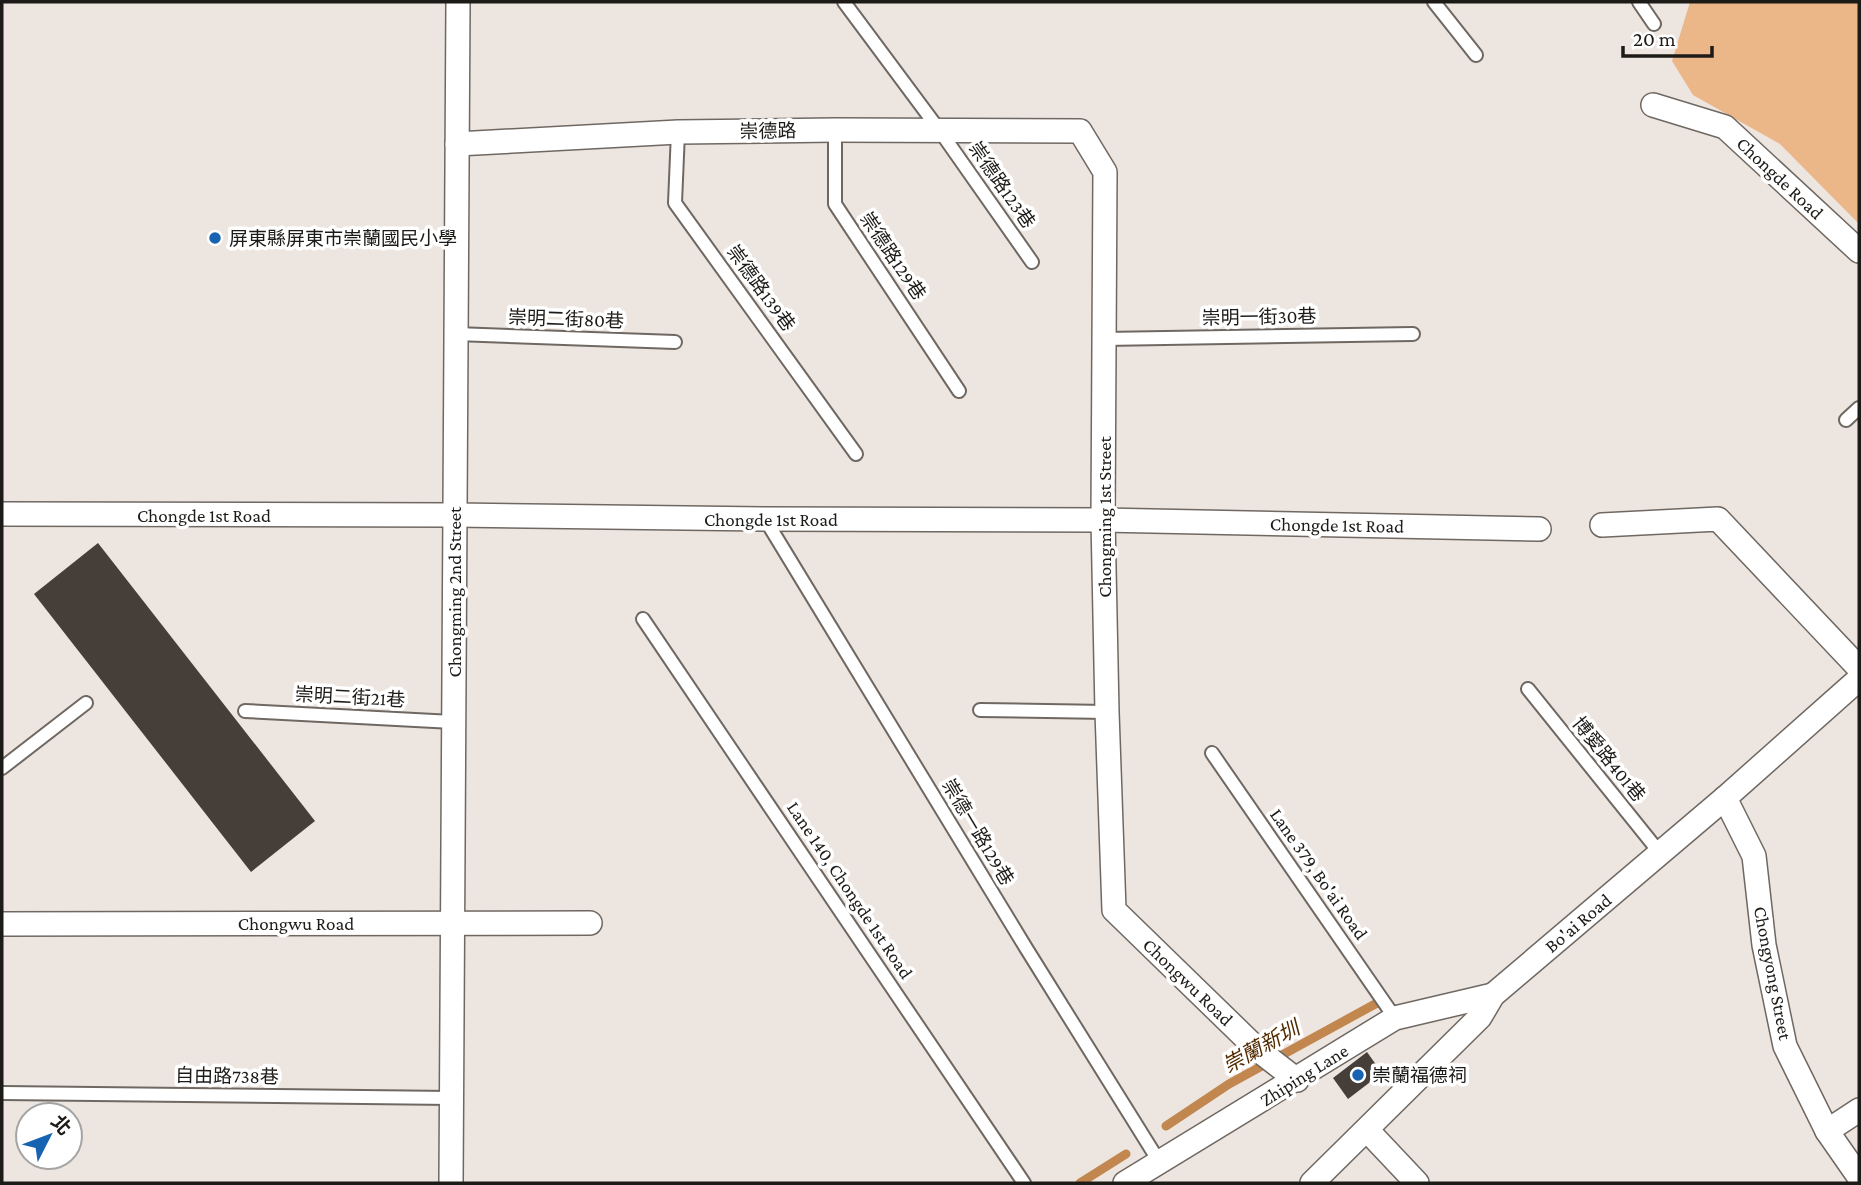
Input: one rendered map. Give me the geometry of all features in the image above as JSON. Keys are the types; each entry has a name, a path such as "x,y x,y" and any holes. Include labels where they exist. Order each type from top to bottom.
{"street":[{"name":"Chongming 2nd Street","path":"451,1183 458,2"},
{"name":"Chongde Road","path":"1653,105 1726,127 1859,251"},
{"name":"崇德路","path":"457,144 678,132 1080,131"},
{"name":"Chongming 1st Street","path":"1080,131 1105,172 1103,520 1114,909"},
{"name":"Chongde 1st Road","path":"2,514 1103,520 1539,528"},
{"path":"1602,526 1718,519 1859,667"},
{"name":"Bo'ai Road","path":"1312,1183 1480,1017 1493,995 1726,798 1859,679"},
{"name":"Chongyong Street","path":"1726,798 1754,856 1764,945 1786,1046 1827,1131 1859,1177"},
{"name":"Chongwu Road","path":"1114,909 1258,1050 1290,1075"},
{"name":"Chongwu Road","path":"2,924 590,923"},
{"name":"Zhiping Lane","path":"1125,1183 1160,1163 1290,1075 1395,1018 1493,995"},
{"path":"1827,1131 1859,1110"},
{"path":"1367,1130 1417,1183"}],"lane":[{"name":"崇德路123巷","path":"845,2 1032,262"},
{"path":"1434,2 1476,55"},
{"path":"1639,2 1654,24"},
{"name":"崇德路129巷","path":"835,130 835,204 960,391"},
{"name":"崇德路139巷","path":"678,132 675,202 856,454"},
{"name":"崇明二街80巷","path":"456,334 675,342"},
{"name":"崇明一街30巷","path":"1104,339 1413,334"},
{"path":"1846,420 1859,408"},
{"name":"崇德一路129巷","path":"765,519 1160,1163"},
{"name":"Lane 140, Chongde 1st Road","path":"643,619 1024,1183"},
{"name":"博愛路401巷","path":"1528,688 1660,853"},
{"path":"2,768 86,703"},
{"path":"980,710 1107,712"},
{"name":"崇明二街21巷","path":"245,711 453,722"},
{"name":"Lane 379, Bo'ai Road","path":"1212,753 1395,1018"},
{"name":"自由路738巷","path":"2,1093 451,1098"}],"shaded area":[{"path":"1690,2 1859,2 1859,224 1780,144 1693,95 1672,61"}],"building":[{"path":"98,543 315,821 251,872 34,594"},
{"name":"崇蘭福德祠","path":"1367,1052 1382,1073 1348,1099 1333,1078"}],"waterway":[{"name":"崇蘭新圳","path":"1166,1126 1229,1084 1377,1003"},
{"name":"崇蘭新圳","path":"1080,1183 1126,1154"}],"place":[{"name":"屏東縣屏東市崇蘭國民小學","path":"215,238"},
{"name":"崇蘭福德祠","path":"1358,1075"}]}
